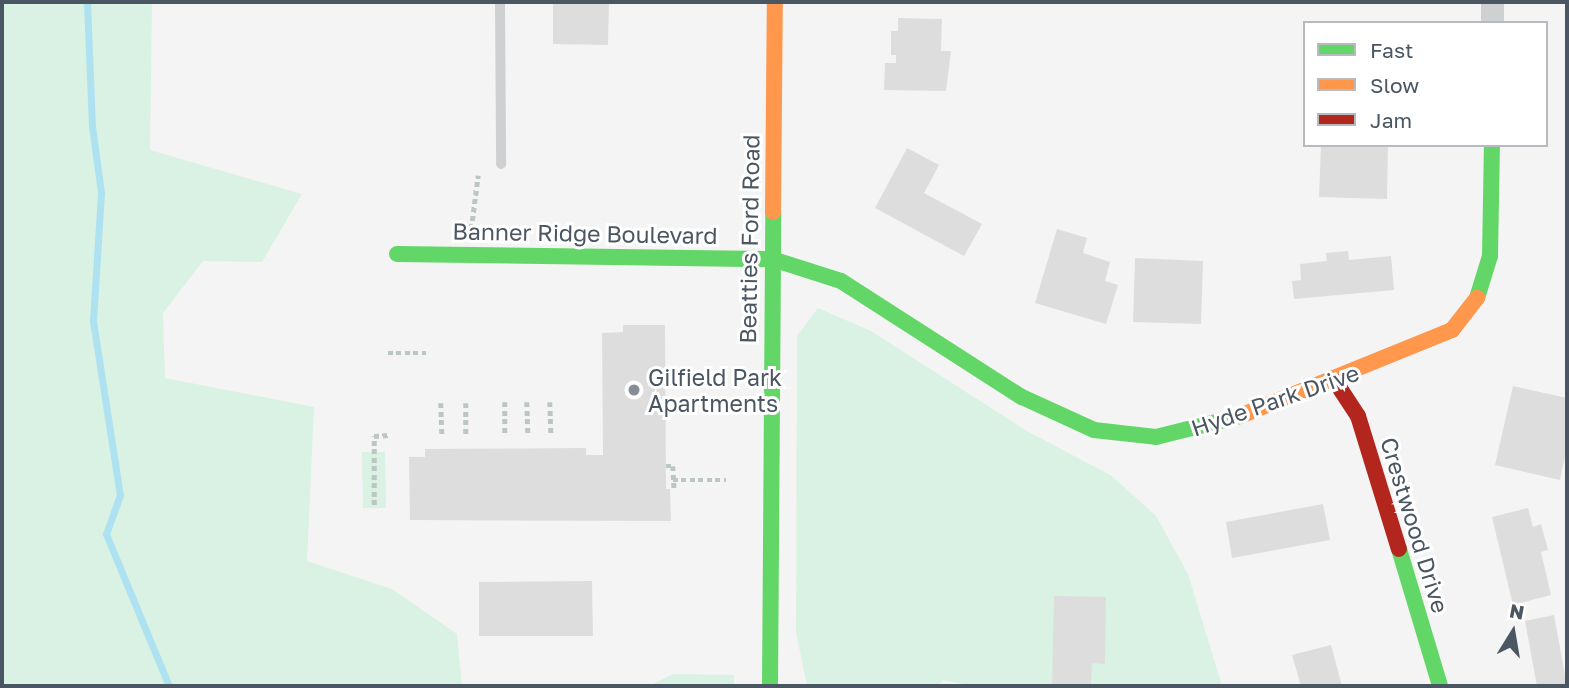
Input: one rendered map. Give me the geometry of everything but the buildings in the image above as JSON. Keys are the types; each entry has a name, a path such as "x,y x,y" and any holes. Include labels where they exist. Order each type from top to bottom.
{"street":[{"name":"Beatties Ford Road","path":"770,686 775,2"},
{"path":"1492,2 1492,21"},
{"name":"Hyde Park Drive","path":"772,259 841,281 1023,397 1094,430 1132,437 1187,432 1335,381 1428,343 1452,330 1479,300 1490,256 1492,147"},
{"name":"Banner Ridge Boulevard","path":"397,254 772,259"},
{"name":"Crestwood Drive","path":"1335,381 1358,416 1367,440 1440,686"}],"lane":[{"path":"500,2 501,164"}],"path":[{"path":"471,227 478,175"},
{"path":"388,354 426,353"},
{"path":"505,402 505,435"},
{"path":"527,402 528,435"},
{"path":"550,402 551,435"},
{"path":"441,403 442,435"},
{"path":"466,403 466,435"},
{"path":"374,505 374,436 389,435"},
{"path":"666,466 673,466 674,488"},
{"path":"673,480 726,480"}],"green space":[{"path":"2,2 152,2 150,150 302,194 262,262 203,261 163,313 165,378 314,407 307,561 392,589 457,634 462,686 2,686"},
{"path":"818,308 871,331 1027,431 1112,476 1156,516 1188,574 1222,686 974,686 943,680 937,686 807,686 796,632 797,336"},
{"path":"362,452 385,452 386,508 363,508"},
{"path":"673,674 734,675 734,686 649,686"}],"waterway":[{"path":"87,2 92,126 101,193 93,321 120,495 106,534 169,686"}],"traffic: fast":[{"path":"1477,298 1490,256 1492,147"},
{"path":"770,686 773,212"},
{"path":"397,254 772,259 841,281 1022,397 1094,430 1156,437 1240,416"},
{"path":"1399,549 1440,686"}],"traffic: slow":[{"path":"773,212 775,2"},
{"path":"1240,416 1452,330 1477,298"}],"traffic: jam":[{"path":"1335,381 1358,416 1399,549"}],"place":[{"name":"Gilfield Park Apartments","path":"634,390"}]}
